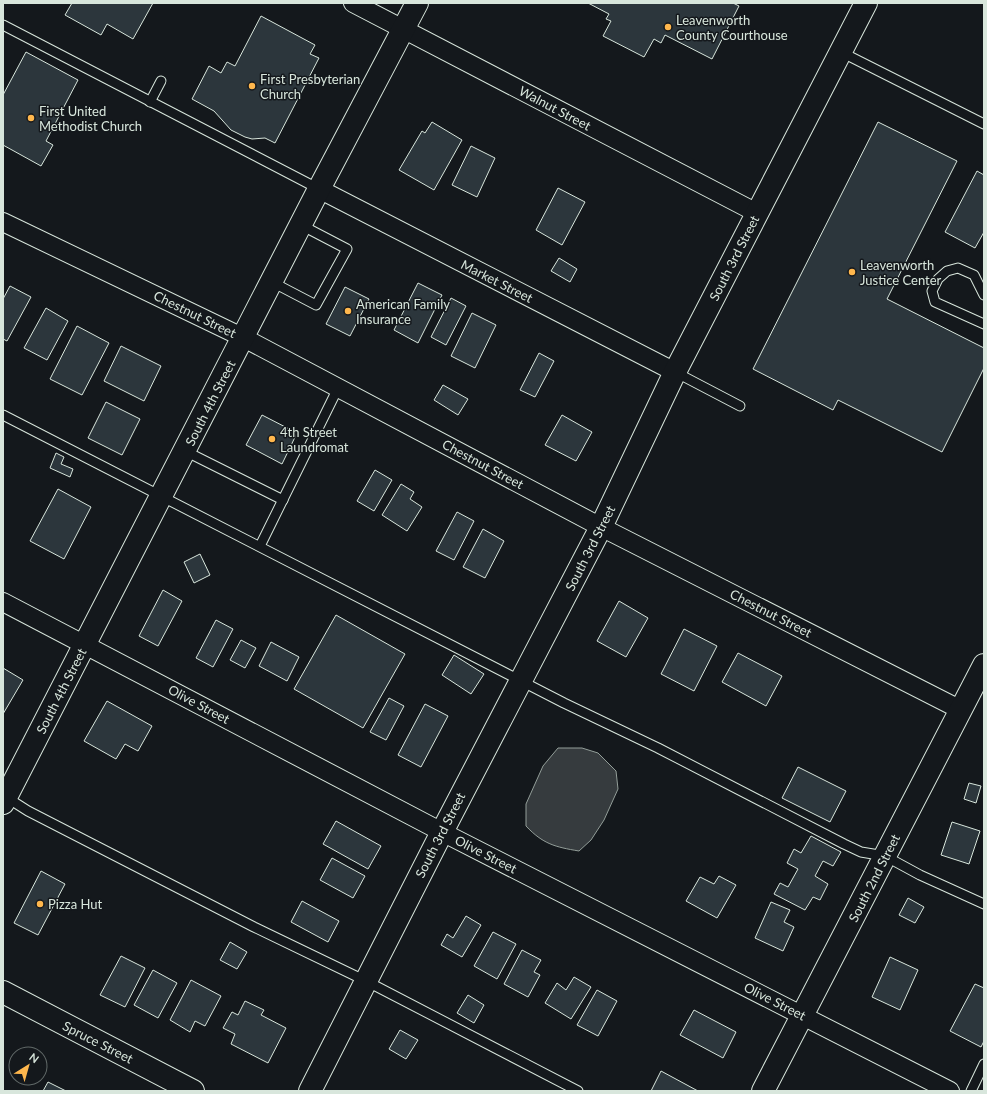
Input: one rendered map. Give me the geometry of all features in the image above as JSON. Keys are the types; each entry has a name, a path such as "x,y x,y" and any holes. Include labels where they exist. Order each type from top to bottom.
{"main road":[{"name":"South 4th Street","path":"4,798 86,644 319,189 417,3"},
{"name":"South 3rd Street","path":"310,1091 442,832 601,527 675,372 866,3"},
{"name":"South 2nd Street","path":"763,1091 984,665"},
{"name":"Spruce Street","path":"3,992 193,1091"}],"street":[{"name":"Walnut Street","path":"353,3 404,28 757,213"},
{"name":"Market Street","path":"319,189 675,372"},
{"name":"Chestnut Street","path":"3,222 244,338 601,527 961,710"},
{"name":"Olive Street","path":"3,602 86,644 442,832 950,1091"}],"lane":[{"path":"3,25 319,189"},
{"path":"841,52 984,124"},
{"path":"150,102 161,81"},
{"path":"272,282 316,305 347,249 301,225"},
{"path":"984,295 974,275 958,268 947,271 938,279 932,291 935,302 984,324"},
{"path":"675,372 740,406"},
{"path":"260,546 338,388"},
{"path":"3,414 564,703 665,751 844,844 861,852 885,856 920,875 984,904"},
{"path":"185,451 283,500"},
{"path":"4,798 254,927 366,981 578,1091"},
{"path":"971,1091 984,1064"}],"shaded area":[{"path":"558,748 582,748 598,753 616,771 618,789 604,820 591,840 579,851 550,844 538,837 526,826 526,804 543,766"}],"building":[{"path":"72,3 153,3 133,39 107,24 101,35 65,15"},
{"name":"Leavenworth County Courthouse","path":"588,3 733,3 739,6 712,59 665,35 661,43 654,39 644,57 603,36 611,21 606,19 609,14"},
{"name":"First Presbyterian Church","path":"261,16 315,45 310,54 319,58 275,143 265,138 252,139 245,137 231,130 214,111 192,99 209,66 221,73 227,62 235,66"},
{"name":"First United Methodist Church","path":"26,52 78,80 46,141 53,145 41,166 3,145 3,95"},
{"path":"432,122 462,140 434,190 399,170 422,131 425,133"},
{"name":"Leavenworth Justice Center","path":"878,122 957,161 887,299 984,348 984,368 942,452 838,400 833,410 753,369"},
{"path":"471,146 495,158 477,197 452,185"},
{"path":"977,171 984,175 984,232 975,248 945,232"},
{"path":"558,188 585,202 562,245 536,230"},
{"path":"559,258 577,269 570,282 551,271"},
{"path":"418,283 442,295 418,343 394,330"},
{"path":"10,286 31,297 7,341 3,339 3,299"},
{"name":"American Family Insurance","path":"345,287 369,299 350,336 326,324"},
{"path":"451,298 466,306 446,345 431,337"},
{"path":"46,308 68,321 47,360 24,348"},
{"path":"472,313 496,325 475,368 451,356"},
{"path":"77,326 109,343 82,395 50,379"},
{"path":"121,346 161,366 144,401 104,381"},
{"path":"539,353 554,361 535,397 520,390"},
{"path":"443,385 468,399 458,415 434,400"},
{"path":"106,402 140,419 122,455 88,438"},
{"name":"4th Street Laundromat","path":"262,415 297,433 282,464 246,445"},
{"path":"562,415 592,432 576,461 545,445"},
{"path":"56,453 64,457 61,464 73,469 70,477 50,468"},
{"path":"375,470 392,480 374,511 357,501"},
{"path":"401,484 414,492 410,499 422,507 407,531 382,515"},
{"path":"58,489 91,507 64,559 30,541"},
{"path":"457,512 474,521 454,560 436,551"},
{"path":"483,529 504,541 485,578 463,567"},
{"path":"200,554 210,575 194,583 184,562"},
{"path":"163,590 182,601 158,646 139,636"},
{"path":"619,601 648,618 626,657 597,641"},
{"path":"336,615 405,654 363,728 294,689"},
{"path":"216,620 233,629 213,667 196,658"},
{"path":"684,629 717,646 694,691 661,674"},
{"path":"241,640 256,648 245,668 230,660"},
{"path":"271,642 299,657 287,681 259,666"},
{"path":"738,653 782,676 766,706 722,682"},
{"path":"454,655 484,674 471,694 442,675"},
{"path":"3,668 23,680 3,714"},
{"path":"389,698 404,706 386,740 370,732"},
{"path":"107,701 152,726 138,751 125,744 116,759 84,741"},
{"path":"425,704 448,716 421,767 398,755"},
{"path":"798,767 846,791 830,822 782,798"},
{"path":"969,783 981,786 976,803 964,799"},
{"path":"336,821 381,846 368,869 323,844"},
{"path":"952,822 980,831 969,864 941,855"},
{"path":"811,836 841,852 833,866 823,861 815,876 828,884 820,900 813,897 805,910 774,894 780,883 788,887 798,869 787,863 794,849 801,853"},
{"path":"332,858 365,876 353,898 320,880"},
{"name":"Pizza Hut","path":"41,871 65,884 38,935 14,923"},
{"path":"719,876 736,885 717,918 686,901 700,877 714,884"},
{"path":"908,898 924,907 915,923 899,915"},
{"path":"302,901 339,921 328,942 291,922"},
{"path":"771,902 790,910 784,922 794,927 783,951 755,938"},
{"path":"466,916 481,925 462,957 441,945 447,934 453,938"},
{"path":"493,932 516,944 497,979 474,966"},
{"path":"230,942 247,952 237,969 220,960"},
{"path":"522,950 541,960 534,972 540,975 528,997 504,984"},
{"path":"121,956 145,968 125,1007 100,995"},
{"path":"890,957 918,970 900,1010 872,997"},
{"path":"153,970 177,983 158,1018 134,1005"},
{"path":"574,977 591,987 571,1019 545,1003 557,983 566,990"},
{"path":"191,980 221,996 205,1026 195,1021 190,1032 170,1020"},
{"path":"975,984 984,988 984,1041 981,1047 950,1031"},
{"path":"597,990 617,1001 598,1036 577,1025"},
{"path":"468,995 484,1005 474,1023 457,1013"},
{"path":"245,1001 264,1010 261,1015 286,1028 268,1063 231,1044 235,1034 223,1028 232,1012 238,1015"},
{"path":"694,1010 736,1032 723,1058 680,1035"},
{"path":"400,1030 418,1040 406,1059 389,1049"},
{"path":"661,1071 698,1091 651,1091"},
{"path":"48,1082 66,1091 43,1091 46,1086 48,1086"}],"place":[{"name":"Leavenworth County Courthouse","path":"668,27"},
{"name":"First Presbyterian Church","path":"252,86"},
{"name":"First United Methodist Church","path":"31,118"},
{"name":"Leavenworth Justice Center","path":"852,272"},
{"name":"American Family Insurance","path":"348,311"},
{"name":"4th Street Laundromat","path":"272,439"},
{"name":"Pizza Hut","path":"40,904"}]}
